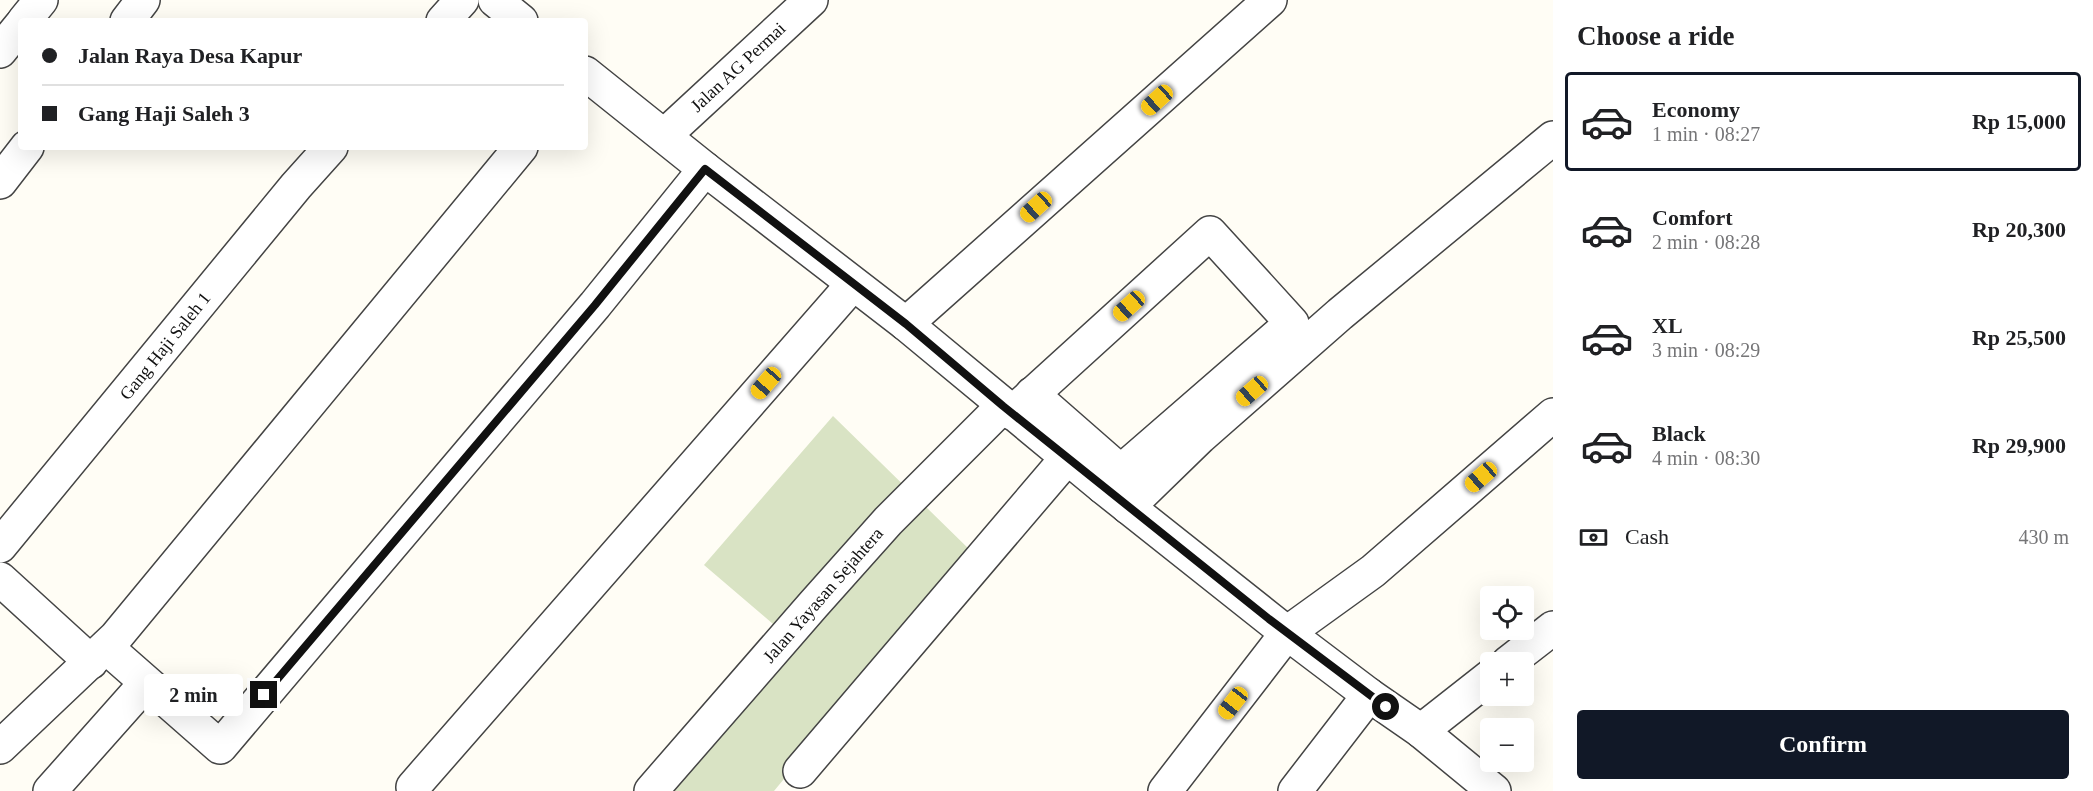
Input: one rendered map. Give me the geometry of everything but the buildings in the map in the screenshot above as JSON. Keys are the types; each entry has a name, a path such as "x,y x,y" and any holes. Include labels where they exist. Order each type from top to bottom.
{"street":[{"path":"26,18 40,0"},
{"path":"129,18 143,0"},
{"path":"446,18 462,0"},
{"path":"495,0 517,18"},
{"name":"Jalan AG Permai","path":"665,135 811,0"},
{"path":"906,324 1270,0"},
{"path":"0,51 18,29"},
{"path":"588,75 853,284 1112,479 1128,507 1287,633 1421,731 1494,791"},
{"path":"1128,507 1200,437 1340,314 1553,138"},
{"path":"0,182 25,150"},
{"name":"Gang Haji Saleh 1","path":"0,546 296,186 328,150"},
{"path":"0,747 98,655 196,542 519,150"},
{"path":"0,579 98,655 146,683 220,747 516,399 705,169"},
{"name":"Jalan Yayasan Sejahtera","path":"651,791 888,521 1015,404 1210,233 1292,323 1112,479"},
{"path":"413,787 853,284"},
{"path":"1015,404 1067,458 1112,479"},
{"path":"1165,791 1287,633 1373,571 1553,415"},
{"path":"800,771 1067,458"},
{"path":"1522,652 1553,628"},
{"path":"50,791 146,683"},
{"path":"1421,731 1480,685"},
{"path":"1295,791 1369,694"}],"green space":[{"path":"833,416 972,552 774,791 647,791 780,630 704,565"}],"route":[{"path":"264,695 595,305 705,169 906,324 1003,406 1269,619 1386,707"}]}
